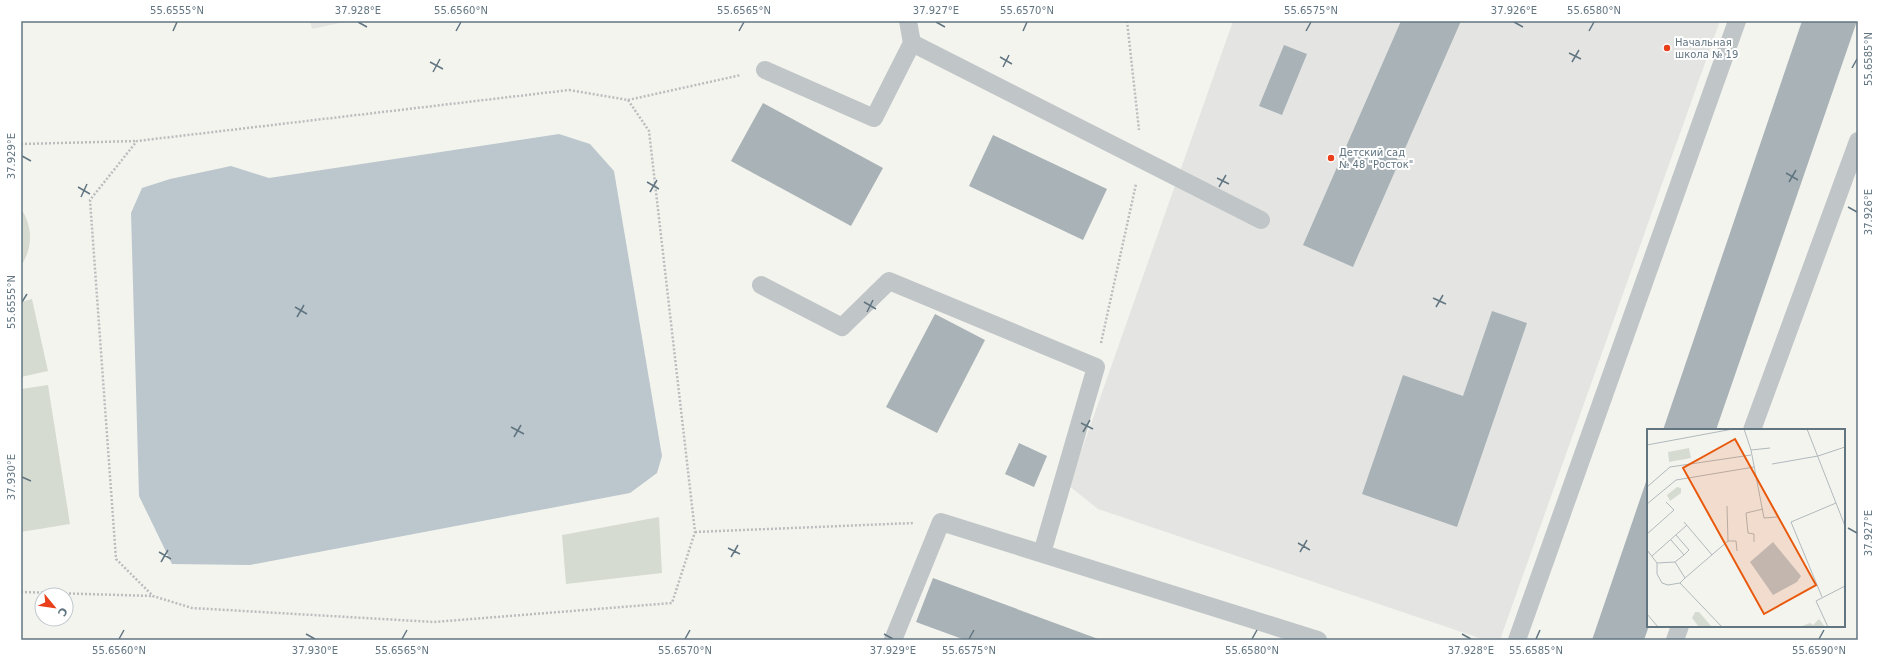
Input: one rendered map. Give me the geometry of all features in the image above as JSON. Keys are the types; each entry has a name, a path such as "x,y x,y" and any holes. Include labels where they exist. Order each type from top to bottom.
{"lane":[{"path":"765,70 874,118 912,43 908,21"},
{"path":"1517,640 1737,21"},
{"path":"912,43 1261,220"},
{"path":"1752,429 1858,140"},
{"path":"761,285 842,327 888,281 1096,367 1042,553"},
{"path":"893,640 942,522 1318,640"},
{"path":"1675,640 1680,627"}],"path":[{"path":"1096,367 1142,159 1127,21"},
{"path":"21,144 137,141 569,90 628,100 765,70"},
{"path":"21,592 153,596 192,608 434,622 672,603 695,532 650,131 628,100"},
{"path":"137,141 90,200 116,559 153,596"},
{"path":"695,532 942,522"}],"shaded area":[{"path":"310,21 349,21 312,29"},
{"path":"1233,21 1720,21 1500,640 1485,640 1098,509 1069,486"},
{"path":"559,134 590,144 614,171 662,456 657,473 630,493 250,565 172,564 139,496 131,213 142,188 170,179 231,166 269,178"},
{"path":"21,209 28,223 30,237 28,252 21,266"},
{"path":"32,299 48,371 21,377 21,302"},
{"path":"48,385 70,524 21,532 21,389"},
{"path":"659,517 662,573 566,584 562,535"}],"building":[{"path":"1401,21 1461,21 1353,267 1303,245"},
{"path":"1802,21 1857,21 1716,429 1663,429"},
{"path":"1284,45 1307,54 1282,115 1259,106"},
{"path":"763,103 883,168 851,226 731,161"},
{"path":"993,135 1107,189 1083,240 969,186"},
{"path":"1492,311 1527,323 1457,527 1362,494 1403,375 1463,396"},
{"path":"935,314 985,340 937,433 886,407"},
{"path":"1019,443 1047,456 1034,487 1005,474"},
{"path":"1647,479 1647,627 1649,627 1644,640 1592,640"},
{"path":"933,578 1101,640 965,640 916,622"}],"place":[{"name":"Начальная школа № 19","path":"1667,48"},
{"name":"Детский сад № 48 \"Росток\"","path":"1331,158"}]}
